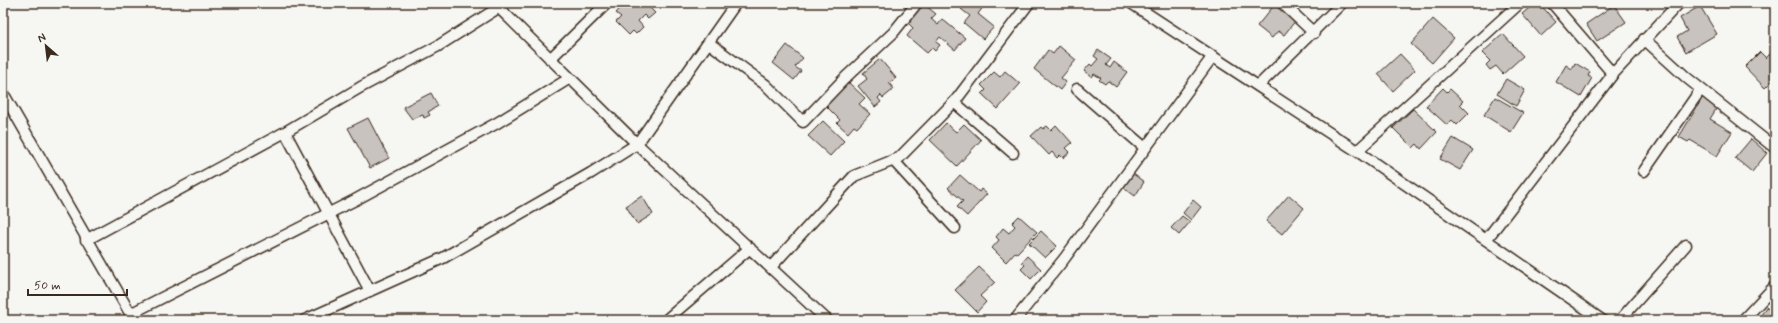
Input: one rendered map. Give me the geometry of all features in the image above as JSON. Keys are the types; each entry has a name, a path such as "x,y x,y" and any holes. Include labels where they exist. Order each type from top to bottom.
{"street":[{"path":"550,59 607,3"},
{"path":"306,320 443,258 591,173 637,144 736,3"},
{"path":"709,43 766,86 803,122 846,77 893,33 917,3"},
{"path":"771,267 854,176 898,158 954,102 1029,3"},
{"path":"1131,3 1357,151 1602,320"},
{"path":"1282,3 1314,33"},
{"path":"1258,86 1314,33 1342,3"},
{"path":"1357,151 1520,3"},
{"path":"1552,3 1613,74"},
{"path":"1486,240 1613,74 1679,3"},
{"path":"86,240 285,132 361,87 438,46 496,5 637,144 827,320"},
{"path":"1644,39 1702,89 1775,148"},
{"path":"1015,320 1064,259 1213,56"},
{"path":"3,93 86,240 132,317 497,123 570,78"},
{"path":"1077,89 1145,148"},
{"path":"1644,171 1702,89"},
{"path":"954,102 1014,153"},
{"path":"285,132 370,291"},
{"path":"892,160 955,228"},
{"path":"1620,320 1686,245"},
{"path":"666,320 750,248"},
{"path":"1743,320 1775,286"}],"building":[{"path":"625,3 648,3 652,6 650,8 655,13 648,19 644,15 638,21 643,27 636,34 633,31 629,35 616,22 621,17 616,13"},
{"path":"966,3 986,3 978,14 994,27 983,39 964,23 970,16 961,9"},
{"path":"1276,3 1296,20 1284,35 1278,31 1272,38 1257,26"},
{"path":"1535,3 1539,3 1556,22 1541,36 1522,14"},
{"path":"924,4 936,14 931,19 938,25 942,19 965,38 955,50 940,37 936,42 940,45 935,51 932,48 927,53 907,36 913,28 908,23"},
{"path":"1614,5 1626,22 1597,41 1586,24"},
{"path":"1700,6 1717,34 1686,52 1677,37 1687,31 1680,18"},
{"path":"1433,19 1454,38 1432,63 1411,44"},
{"path":"1503,34 1523,56 1503,74 1496,66 1490,70 1486,65 1490,61 1482,53"},
{"path":"787,45 803,58 795,67 801,71 794,80 773,63"},
{"path":"1059,46 1076,60 1061,78 1066,82 1060,90 1034,69 1048,50 1053,54"},
{"path":"1098,50 1111,59 1106,65 1110,68 1114,62 1127,72 1116,87 1108,81 1105,84 1099,80 1101,78 1094,74 1092,77 1084,71 1090,64 1092,66 1098,59 1094,56"},
{"path":"1760,52 1766,58 1771,53 1775,57 1775,78 1765,88 1745,67"},
{"path":"1400,54 1415,70 1393,91 1378,74"},
{"path":"880,59 896,78 889,83 894,89 883,98 881,95 878,98 881,102 875,107 858,86 867,79 863,73"},
{"path":"1575,63 1590,72 1588,76 1592,78 1581,97 1556,82 1566,65 1572,69"},
{"path":"1005,71 1020,84 998,109 982,94 986,90 981,85 994,72 1000,77"},
{"path":"1506,79 1525,90 1516,106 1497,94"},
{"path":"848,82 865,98 859,104 870,114 857,128 854,126 848,133 837,123 840,120 826,106"},
{"path":"1443,88 1447,92 1450,89 1463,101 1460,104 1469,113 1457,125 1452,120 1447,125 1426,106"},
{"path":"431,93 438,106 428,112 430,115 424,118 423,115 412,119 403,107"},
{"path":"1495,97 1523,113 1511,132 1484,115"},
{"path":"1703,97 1718,106 1710,119 1732,132 1717,156 1690,140 1688,142 1679,137"},
{"path":"1413,109 1437,132 1421,149 1417,144 1413,148 1393,128"},
{"path":"368,118 389,158 370,168 348,128"},
{"path":"823,121 844,141 830,156 808,136"},
{"path":"946,123 956,132 964,124 981,140 957,166 930,140"},
{"path":"1056,125 1072,143 1066,148 1070,152 1063,158 1060,155 1057,158 1052,152 1049,155 1031,136 1041,127 1043,129 1047,126 1051,130"},
{"path":"1453,138 1473,150 1460,170 1440,159"},
{"path":"1751,139 1767,153 1752,172 1735,158"},
{"path":"1132,173 1144,182 1135,196 1123,187"},
{"path":"960,175 979,192 981,189 987,194 967,216 957,207 963,201 948,188"},
{"path":"1289,195 1304,208 1282,234 1266,221"},
{"path":"642,196 653,214 637,224 626,206"},
{"path":"1193,200 1201,207 1191,220 1183,213"},
{"path":"1019,216 1037,232 1006,262 992,248 999,240 996,237 1003,228 1009,233 1015,226 1012,223"},
{"path":"1182,216 1190,222 1179,235 1171,228"},
{"path":"1041,231 1057,246 1045,258 1029,243"},
{"path":"1027,256 1041,269 1031,279 1021,269 1025,265 1022,262"},
{"path":"979,267 995,282 980,296 986,302 977,312 955,290"},
{"path":"1774,306 1775,320 1762,320 1764,318 1761,315 1766,307 1771,311"}]}
